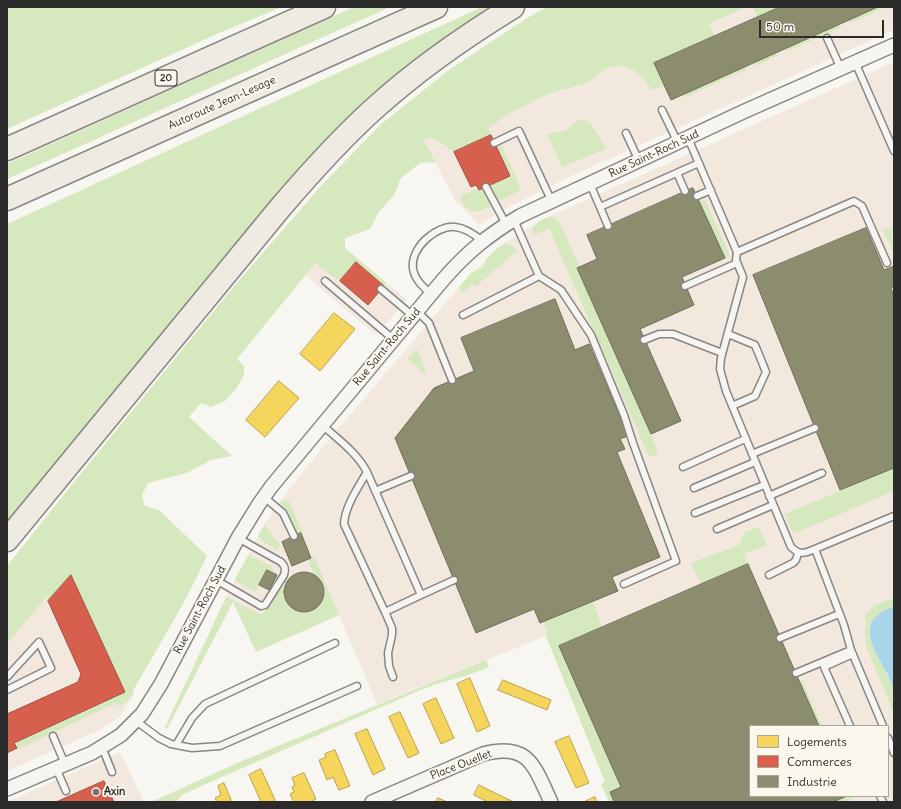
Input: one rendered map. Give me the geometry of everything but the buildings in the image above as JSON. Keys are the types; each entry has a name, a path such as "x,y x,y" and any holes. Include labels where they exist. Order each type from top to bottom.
{"highway":[{"name":"20","path":"7,149 324,7"},
{"name":"Autoroute Jean-Lesage","path":"7,199 436,7"},
{"path":"7,540 280,208 325,157 374,108 418,72 474,31 513,7"}],"street":[{"name":"Rue Saint-Roch Sud","path":"7,789 102,747 121,735 136,721 149,704 161,684 238,538 264,497 430,294 455,266 483,241 510,222 683,140 894,45"},
{"name":"Place Ouellet","path":"372,802 483,754 502,750 514,752 526,758 534,767 551,802"}],"lane":[{"path":"827,38 841,68"},
{"path":"855,62 894,151"},
{"path":"662,110 699,163 737,252 736,260 743,277 722,353 720,369 726,391 745,439 791,547 798,553 804,553 894,516"},
{"path":"494,143 519,131 552,202"},
{"path":"626,133 639,161"},
{"path":"600,208 699,163"},
{"path":"677,173 686,191"},
{"path":"590,184 608,226"},
{"path":"486,187 510,222 539,276 561,290 591,335 624,416 676,561 624,584"},
{"path":"697,196 711,190"},
{"path":"737,252 854,201 862,206 887,263"},
{"path":"430,294 416,278 413,268 416,253 426,240 443,228 454,227 470,232 483,241"},
{"path":"685,286 737,263"},
{"path":"463,315 539,276"},
{"path":"325,280 393,339"},
{"path":"381,289 429,323 452,380"},
{"path":"644,340 659,334 673,334 722,353"},
{"path":"728,334 755,345 766,372 755,396 732,406"},
{"path":"322,425 357,457 367,472 421,595"},
{"path":"752,454 815,428"},
{"path":"683,467 745,439"},
{"path":"694,488 755,462"},
{"path":"367,472 350,504 344,518 344,524 392,628 388,653 389,666 393,676"},
{"path":"769,496 822,473"},
{"path":"375,491 411,476"},
{"path":"695,513 764,485"},
{"path":"264,497 283,513 294,536"},
{"path":"717,529 773,505"},
{"path":"216,580 261,606 265,605 284,575 285,569 281,562 238,538"},
{"path":"815,549 840,614 852,652 883,725"},
{"path":"769,575 793,563 796,560 798,553"},
{"path":"385,612 454,580"},
{"path":"780,638 840,614"},
{"path":"7,677 39,642 51,668 7,690"},
{"path":"176,745 192,718 205,704 334,643"},
{"path":"796,673 852,652"},
{"path":"850,725 824,667 852,652"},
{"path":"136,721 164,742 192,748 220,746 357,686"},
{"path":"53,736 66,791"},
{"path":"889,740 894,753"},
{"path":"102,747 112,772"}],"shaded area":[{"path":"746,7 894,7 894,30 567,178 503,210 479,225 455,200 428,147 423,141 527,92 533,102 558,91 589,82 600,72"},
{"path":"894,62 894,802 609,802 601,784 605,782 546,636 377,704 339,615 256,652 233,601 226,597 262,528 280,501 322,448 459,287 500,246 541,220"},
{"path":"335,239 407,300 376,335 305,275"},
{"path":"66,565 125,692 133,695 120,716 102,729 7,771 7,638"},
{"path":"120,752 144,802 7,802"}],"green space":[{"path":"7,7 282,7 219,33 7,129"},
{"path":"354,7 390,7 7,179 7,164"},
{"path":"482,7 495,7 459,29 417,58 376,93 7,527 7,224"},
{"path":"547,7 746,7 709,24 715,36 665,86 652,90 645,80 633,70 623,66 616,66 604,70 588,82 539,98 522,107 488,128 491,135 454,152 432,137 423,141 428,147 435,162 420,163 401,178 394,195 378,213 370,229 345,238 345,248 386,283 384,286 356,263 340,281 321,268 316,262 237,359 244,366 244,375 236,389 225,401 211,407 201,403 189,417 232,456 211,460 187,473 148,483 142,495 145,506 159,510 207,556 181,607 134,689 133,695 123,704 118,706 116,703 17,750 14,743 125,692 71,575 50,599 46,597 7,644 7,566 236,284 319,188 380,125 449,70 527,18"},
{"path":"753,7 780,7 757,17"},
{"path":"878,7 886,7 850,23 849,20"},
{"path":"839,25 840,28 788,51 787,48"},
{"path":"775,53 777,56 755,66 754,63"},
{"path":"745,66 747,69 686,97 684,94"},
{"path":"579,119 589,122 606,149 562,167 547,134 565,131"},
{"path":"502,146 520,187 519,191 501,201 498,200 490,185 510,176 497,147"},
{"path":"483,188 490,204 489,207 480,211 468,210 461,198 462,195"},
{"path":"705,200 730,256 725,258 700,202"},
{"path":"551,216 558,220 580,267 577,268 651,434 658,454 649,457 549,228 534,235 532,229 541,220"},
{"path":"893,226 891,238 894,245 894,253 883,230"},
{"path":"507,244 512,246 517,251 475,287 472,284 462,293 459,287 472,272 480,269 486,263 487,258 500,246"},
{"path":"417,349 426,372 424,374 408,359"},
{"path":"894,468 894,491 793,534 785,514"},
{"path":"280,501 289,501 303,533 297,535"},
{"path":"264,526 280,544 277,551 259,538"},
{"path":"759,527 767,545 744,554 748,564 701,584 691,563 739,545 745,532"},
{"path":"248,556 271,566 277,575 267,570 255,592 235,579"},
{"path":"314,556 339,615 256,652 233,602 167,729 165,727 226,597 262,615 280,588 285,590 286,600 291,606 298,610 306,611 313,609 320,605 324,598 324,588 311,568 308,559"},
{"path":"894,598 894,606 890,607 869,625 869,637 894,690 894,714 866,646 866,620 864,616 870,609"},
{"path":"593,602 602,627 559,646 621,787 610,792 614,802 609,802 601,784 605,782 546,636 548,632 543,621"},
{"path":"486,660 489,667 466,676 436,684 409,695 182,795 176,802 151,802 237,763"},
{"path":"802,680 822,725 819,725 799,681"},
{"path":"845,797 853,798 845,802 833,802"}],"water":[{"path":"894,606 894,690 871,642 870,626 874,619 882,612"}],"place":[{"name":"Axin","path":"96,792"}]}
